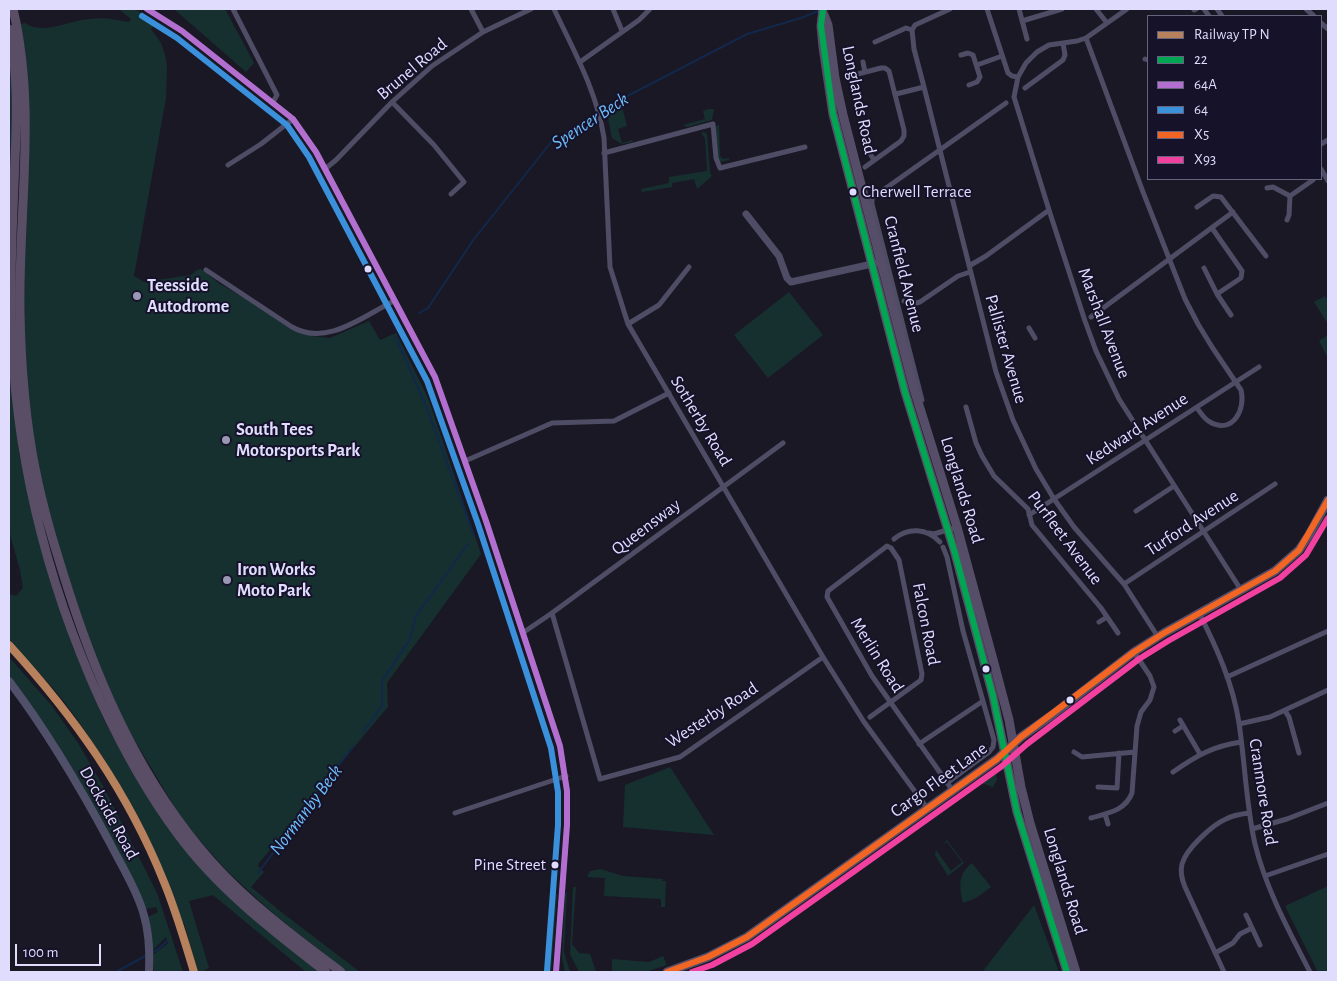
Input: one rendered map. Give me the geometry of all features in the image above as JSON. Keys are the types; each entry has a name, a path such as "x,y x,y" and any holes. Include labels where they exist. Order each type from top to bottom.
{"highway":[{"path":"13,9 21,46 25,90 19,286 26,410 35,468 45,510 87,646 106,692 138,755 169,807 187,832 212,862 257,904 286,930 341,972"},
{"path":"9,29 14,54 17,105 10,285 14,377 27,470 41,534 56,585 77,646 108,718 139,775 177,834 223,885 276,933 326,972"}],"main road":[{"name":"Longlands Road","path":"823,12 822,33 833,114 914,389 958,527 998,676 1030,823 1076,972"},
{"name":"Longlands Road","path":"823,12 828,25 835,78 905,392 993,696 1017,812 1067,972"},
{"name":"Cargo Fleet Lane","path":"666,972 708,957 747,937 928,808 950,787 1004,752 1134,652 1275,571 1299,550 1310,536 1328,500"},
{"name":"Dockside Road","path":"9,681 35,717 103,831 139,900 149,941 149,972"}],"street":[{"path":"147,9 182,32 294,118 316,152 436,378 524,632 555,728 566,776 567,826 557,971"},
{"path":"233,9 277,94 273,102"},
{"path":"471,9 482,32"},
{"name":"Brunel Road","path":"324,169 336,160 392,102 432,66 482,32 531,9"},
{"name":"Sotherby Road","path":"554,9 580,62 598,108 604,153 610,267 628,324 823,657 864,722 928,808"},
{"path":"613,9 622,32"},
{"path":"580,62 639,20 650,9"},
{"path":"875,42 906,28 912,30 915,25 950,9"},
{"path":"987,9 1008,72 1018,78 1026,63 1037,52 1049,45 1086,38 1127,9"},
{"path":"1018,9 1027,39"},
{"path":"1022,21 1062,9"},
{"path":"1096,9 1107,23"},
{"name":"Pallister Avenue","path":"912,30 913,43 1000,387 1036,469 1054,499 1074,528 1124,584 1158,637"},
{"path":"1086,38 1142,192 1169,259 1198,324 1241,390 1243,398 1239,416 1226,425 1220,426 1211,423 1203,417 1197,408"},
{"path":"1025,88 1063,60 1065,55 1063,43"},
{"path":"961,55 968,53 973,55 977,64 980,77 977,82 969,85"},
{"path":"977,64 1002,56"},
{"path":"863,62 865,72"},
{"path":"854,75 886,68 889,71 896,94 904,136 901,141 864,167"},
{"name":"Marshall Avenue","path":"1018,78 1014,97 1048,210 1096,351 1119,399 1241,591"},
{"path":"896,94 924,87"},
{"path":"392,102 434,145 464,182 451,194"},
{"name":"Cranfield Avenue","path":"922,400 872,198 1006,102"},
{"path":"228,165 261,144 294,118"},
{"path":"604,153 713,124 716,158 720,168 805,147"},
{"path":"869,152 874,160"},
{"path":"1290,196 1314,180"},
{"path":"1267,188 1273,187 1290,196"},
{"path":"1197,207 1212,196 1217,195 1221,197 1266,256"},
{"path":"1287,220 1290,196"},
{"path":"969,266 986,256 1048,210"},
{"path":"1091,317 1233,212"},
{"path":"746,214 779,256 787,278 792,282 877,263"},
{"path":"1212,228 1242,271 1241,278 1238,281 1217,294"},
{"path":"628,324 659,305 689,267"},
{"path":"1204,268 1217,294 1231,315"},
{"path":"206,270 292,327 308,333 322,334 337,331 394,301"},
{"path":"904,301 913,304 920,302 958,276 970,272"},
{"path":"909,314 913,304"},
{"path":"1029,328 1035,338"},
{"name":"Kedward Avenue","path":"1029,514 1259,367"},
{"path":"465,461 552,423 614,421 669,393"},
{"name":"Purfleet Avenue","path":"966,407 976,443 994,476 1028,509 1032,524 1118,633"},
{"name":"Queensway","path":"524,632 782,443"},
{"name":"Turford Avenue","path":"1124,584 1275,484"},
{"path":"1136,511 1174,486"},
{"path":"894,538 907,530 929,533 958,527"},
{"path":"929,533 941,544 948,557 963,631 994,740 989,752 950,787"},
{"name":"Falcon Road","path":"870,717 921,680 922,674 899,560 891,548 886,546"},
{"name":"Merlin Road","path":"886,546 826,594 828,601 853,644 890,703 950,787"},
{"name":"Westerby Road","path":"552,613 600,779 680,757 823,657"},
{"name":"Cranmore Road","path":"1199,614 1228,677 1239,724 1249,813 1265,876 1310,972"},
{"path":"1099,622 1107,617"},
{"path":"1228,677 1328,631"},
{"path":"1091,818 1122,808 1132,792 1137,726 1141,712 1150,700 1154,688 1150,676 1134,652"},
{"path":"1239,724 1270,718 1328,690"},
{"path":"919,744 983,701"},
{"path":"1285,710 1291,723 1299,753"},
{"path":"1180,720 1200,754"},
{"path":"1175,731 1184,726"},
{"path":"1173,772 1200,754 1220,746 1241,742"},
{"path":"1074,752 1082,756 1135,752"},
{"path":"1098,787 1117,788 1119,754"},
{"path":"455,813 566,776"},
{"path":"1252,829 1292,817 1328,803"},
{"path":"1224,972 1184,888 1181,876 1182,863 1194,846 1215,826 1228,818 1249,813"},
{"path":"1105,814 1108,824"},
{"path":"1265,876 1328,854"},
{"path":"1246,915 1260,945"},
{"path":"1215,953 1233,943 1240,934 1252,928"}],"green space":[{"name":"South Tees Motorsports Park","path":"119,9 135,9 156,22 151,29 161,43 167,66 166,98 134,276 144,282 191,275 201,269 220,284 312,336 330,338 369,321 380,340 396,333 428,398 481,554 387,683 388,707 259,863 258,866 264,872 251,887 360,972 347,972 275,915 227,871 180,816 116,707 93,651 47,513 32,429 27,384 23,307 28,86 25,49 20,24 25,23 32,27 48,28 95,18 129,22 131,19"},
{"path":"174,9 225,9 254,63 246,72"},
{"path":"9,50 13,113 9,218"},
{"path":"622,107 627,126 618,129 622,143 632,140 633,142 622,144 612,138 607,113"},
{"path":"714,109 712,120 687,127 683,125 705,119 703,111"},
{"path":"719,125 720,156 723,159 729,158 729,160 720,162 715,130 716,126"},
{"path":"701,133 707,134 710,173 712,176 697,189 694,179 672,183 672,187 642,192 641,189 669,183 669,177 707,171 705,138"},
{"path":"789,292 823,335 768,378 734,335"},
{"path":"1325,296 1328,301 1328,324 1314,302"},
{"path":"1328,335 1328,358 1319,341"},
{"path":"9,348 20,458 33,517 51,584 73,648 104,720 133,772 175,836 322,972 306,972 213,895 189,901 209,968 205,970 206,972 198,972 184,923 182,924 147,842 106,764 67,705 43,676 9,641 9,594 16,596 23,588 9,531"},
{"path":"9,657 52,706 78,743 103,786 157,893 183,972 154,972 153,955 168,943 166,937 153,950 148,917 158,912 156,907 146,909 109,834 53,738 9,675"},
{"path":"670,767 714,835 623,827 625,785"},
{"path":"996,773 997,780 993,787 978,782"},
{"path":"952,799 954,801 919,827 919,823"},
{"path":"947,840 964,863 948,876 935,855 936,850 951,871 962,862 947,842 944,844"},
{"path":"972,863 991,887 976,898 963,903 961,891 962,876 967,867"},
{"path":"600,869 623,876 663,879 662,881 666,881 665,907 661,907 661,899 604,896 605,878 587,877 590,871"},
{"path":"1328,886 1328,972 1318,972 1285,906"},
{"path":"573,887 576,887 572,944 579,953 590,954 596,972 579,972 570,954"},
{"path":"554,890 557,895 551,972 548,972"},
{"path":"567,891 564,952 570,972 565,972 562,958 565,894"},
{"path":"1034,905 1059,972 982,972 983,971"},
{"path":"663,956 667,965 645,972 612,972 612,959 649,962"}],"waterway":[{"name":"Spencer Beck","path":"419,313 428,308 474,239 552,141 612,104 747,34 821,10"},
{"name":"Spencer Beck","path":"395,336 426,406 474,536"},
{"name":"Normanby Beck","path":"363,732 382,706 382,681 409,641 416,616 468,544"},
{"name":"Normanby Beck","path":"258,873 353,746"},
{"name":"Normanby Beck","path":"151,953 167,941"},
{"name":"Normanby Beck","path":"116,972 147,955"}],"transit line":[{"name":"64A","path":"147,9 182,31 293,119 316,152 435,377 486,521 560,746 567,791 567,825 556,972"},
{"name":"22","path":"823,9 821,26 833,114 905,392 955,553 993,696 1017,812 1067,972"},
{"name":"64","path":"142,16 177,38 287,125 309,157 427,381 478,524 551,748 558,792 558,825 547,971"},
{"name":"X5","path":"667,972 708,957 747,937 997,759 1021,737 1134,652 1164,633 1275,571 1299,550 1328,500"},
{"name":"X93","path":"692,972 712,965 752,944 1002,766 1027,744 1139,659 1280,578 1306,555 1328,518"},
{"path":"9,645 56,699 77,727 134,817 150,849 168,893 194,972"}],"place":[{"name":"Cherwell Terrace","path":"853,192"},
{"name":"Teesside Autodrome","path":"137,296"},
{"name":"South Tees Motorsports Park","path":"226,440"},
{"name":"Iron Works Moto Park","path":"227,580"},
{"name":"Pine Street","path":"555,865"}]}
